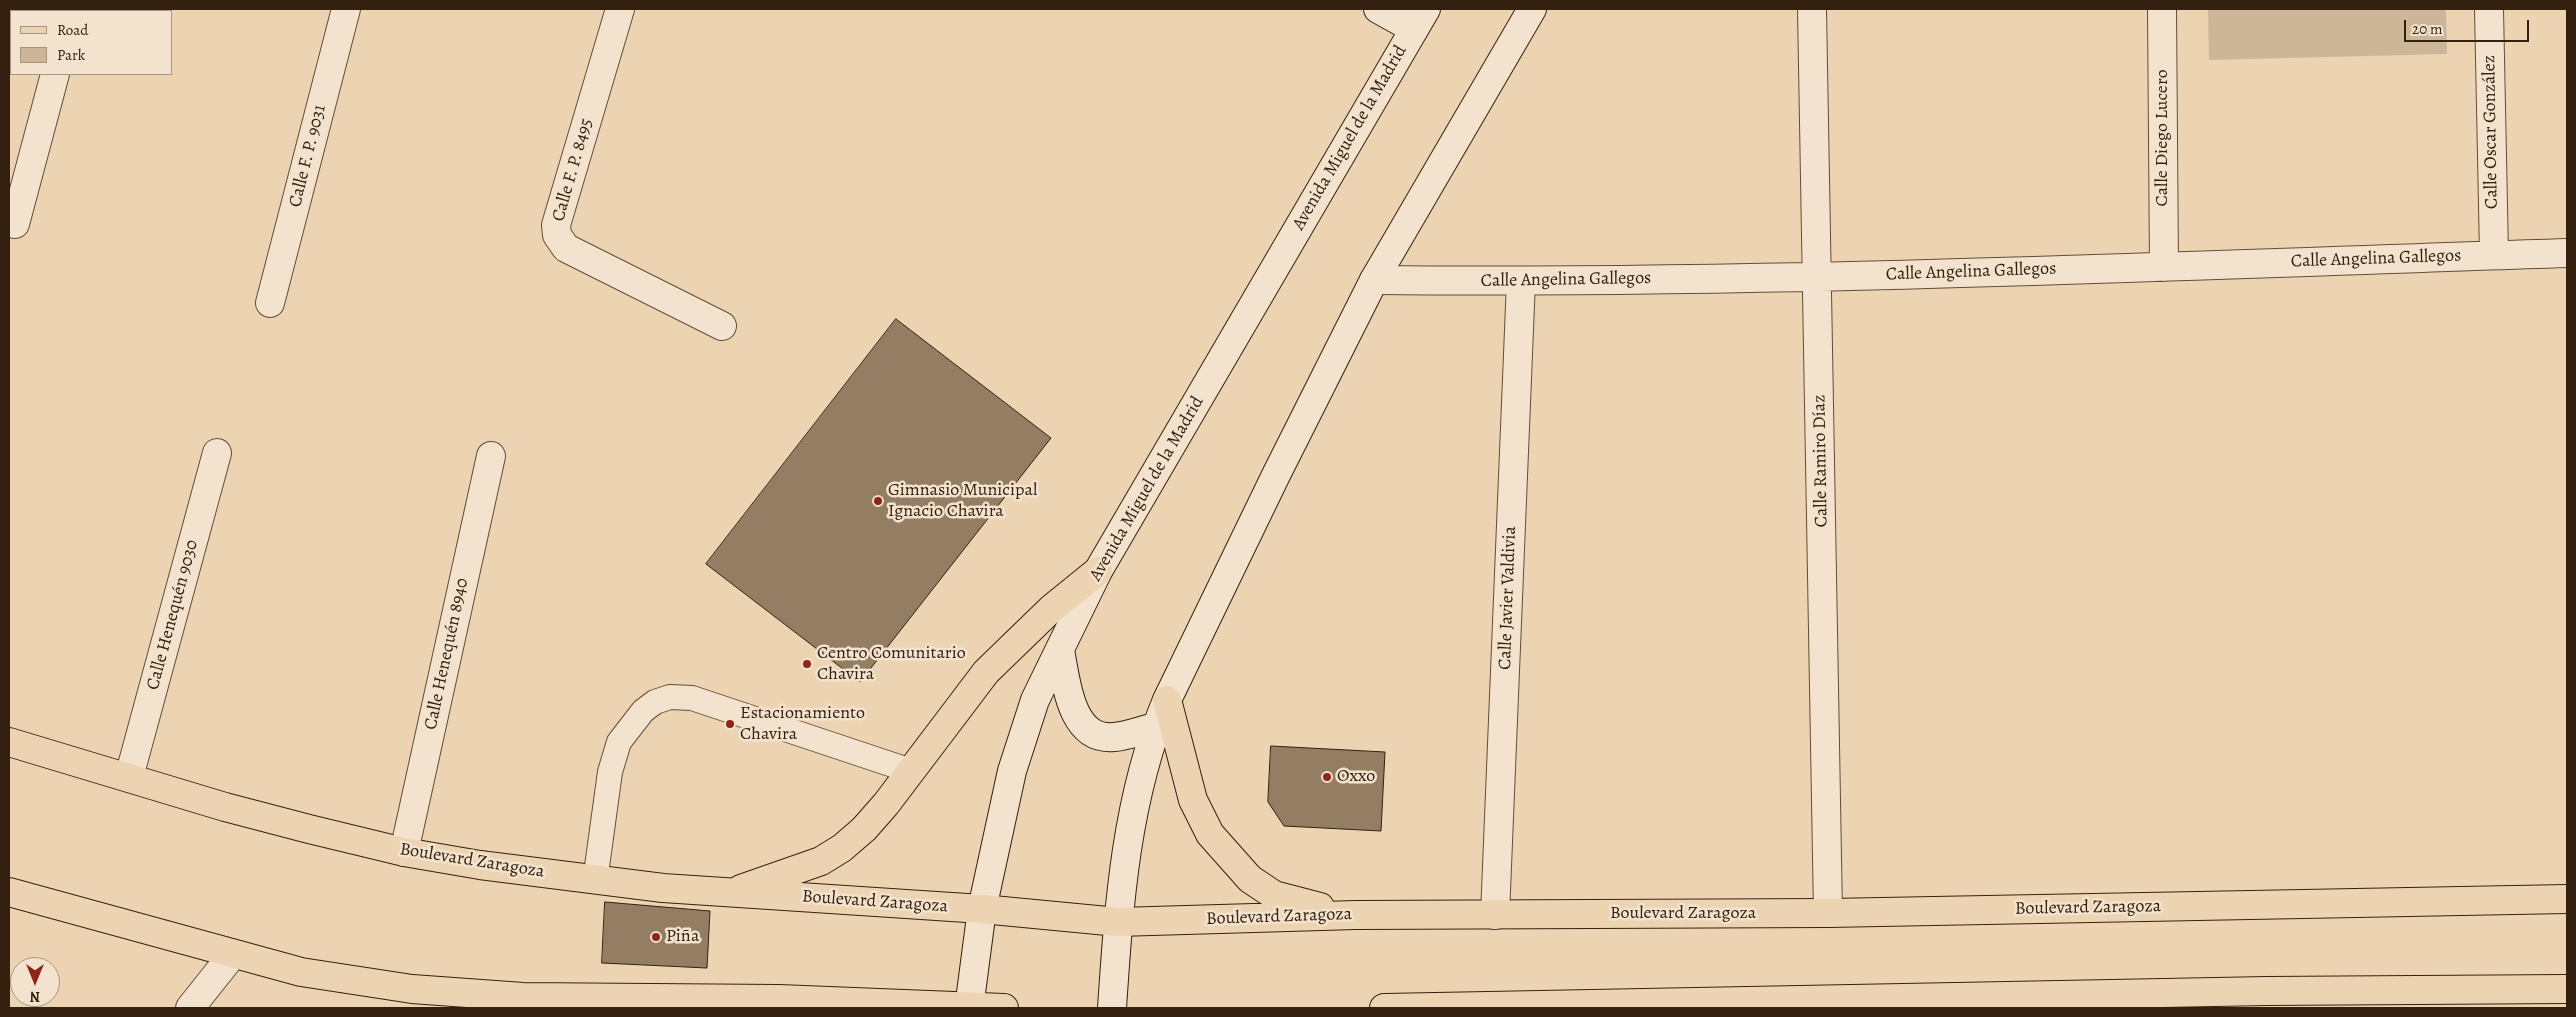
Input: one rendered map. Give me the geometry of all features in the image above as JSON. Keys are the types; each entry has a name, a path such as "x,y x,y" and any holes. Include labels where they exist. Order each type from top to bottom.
{"main road":[{"path":"729,892 821,861 842,848 886,804 986,672 1044,614 1098,571"},
{"path":"1167,700 1193,800 1210,834 1232,860 1250,879 1274,895 1356,915"},
{"name":"Boulevard Zaragoza","path":"9,742 225,807 404,852 595,881 729,892 982,908 1118,922 1356,915 1828,913 2567,899"},
{"path":"9,892 301,972 412,989 551,1003 786,1004 1004,1008"},
{"path":"1384,1008 2267,1000 2567,989"}],"street":[{"name":"Calle F. P. 9031","path":"270,303 346,9"},
{"name":"Calle F. P. 8495","path":"620,9 556,225 557,235 566,248 722,326"},
{"path":"1378,9 1420,19"},
{"path":"1112,1008 1118,922 1128,834 1139,784 1156,727 1167,700 1374,280 1532,9"},
{"name":"Calle Ramiro Díaz","path":"1812,9 1828,913"},
{"name":"Calle Diego Lucero","path":"2162,9 2164,267"},
{"name":"Calle Oscar González","path":"2488,9 2494,256"},
{"name":"Avenida Miguel de la Madrid","path":"969,1008 982,908 1012,771 1035,700 1098,571 1420,19"},
{"path":"15,224 55,75"},
{"name":"Calle Angelina Gallegos","path":"1374,280 1521,281 1818,276 2164,267 2567,253"},
{"name":"Calle Javier Valdivia","path":"1495,915 1521,281"},
{"name":"Calle Henequén 9030","path":"129,777 217,453"},
{"name":"Calle Henequén 8940","path":"404,852 491,456"},
{"path":"1060,650 1071,702 1084,726 1103,736 1114,737 1156,727"},
{"path":"190,1008 233,954"}],"lane":[{"path":"595,881 610,772 619,742 643,711 655,702 670,697 692,698 910,771"}],"green space":[{"path":"2208,9 2446,9 2447,54 2209,60"}],"building":[{"name":"Gimnasio Municipal Ignacio Chavira","path":"896,319 1051,438 860,682 706,564"},
{"name":"Oxxo","path":"1271,746 1385,752 1381,831 1284,826 1268,802"},
{"name":"Piña","path":"605,902 710,911 707,968 602,963"}],"place":[{"name":"Gimnasio Municipal Ignacio Chavira","path":"878,501"},
{"name":"Centro Comunitario Chavira","path":"807,664"},
{"name":"Estacionamiento Chavira","path":"730,724"},
{"name":"Oxxo","path":"1327,777"},
{"name":"Piña","path":"656,937"}]}
